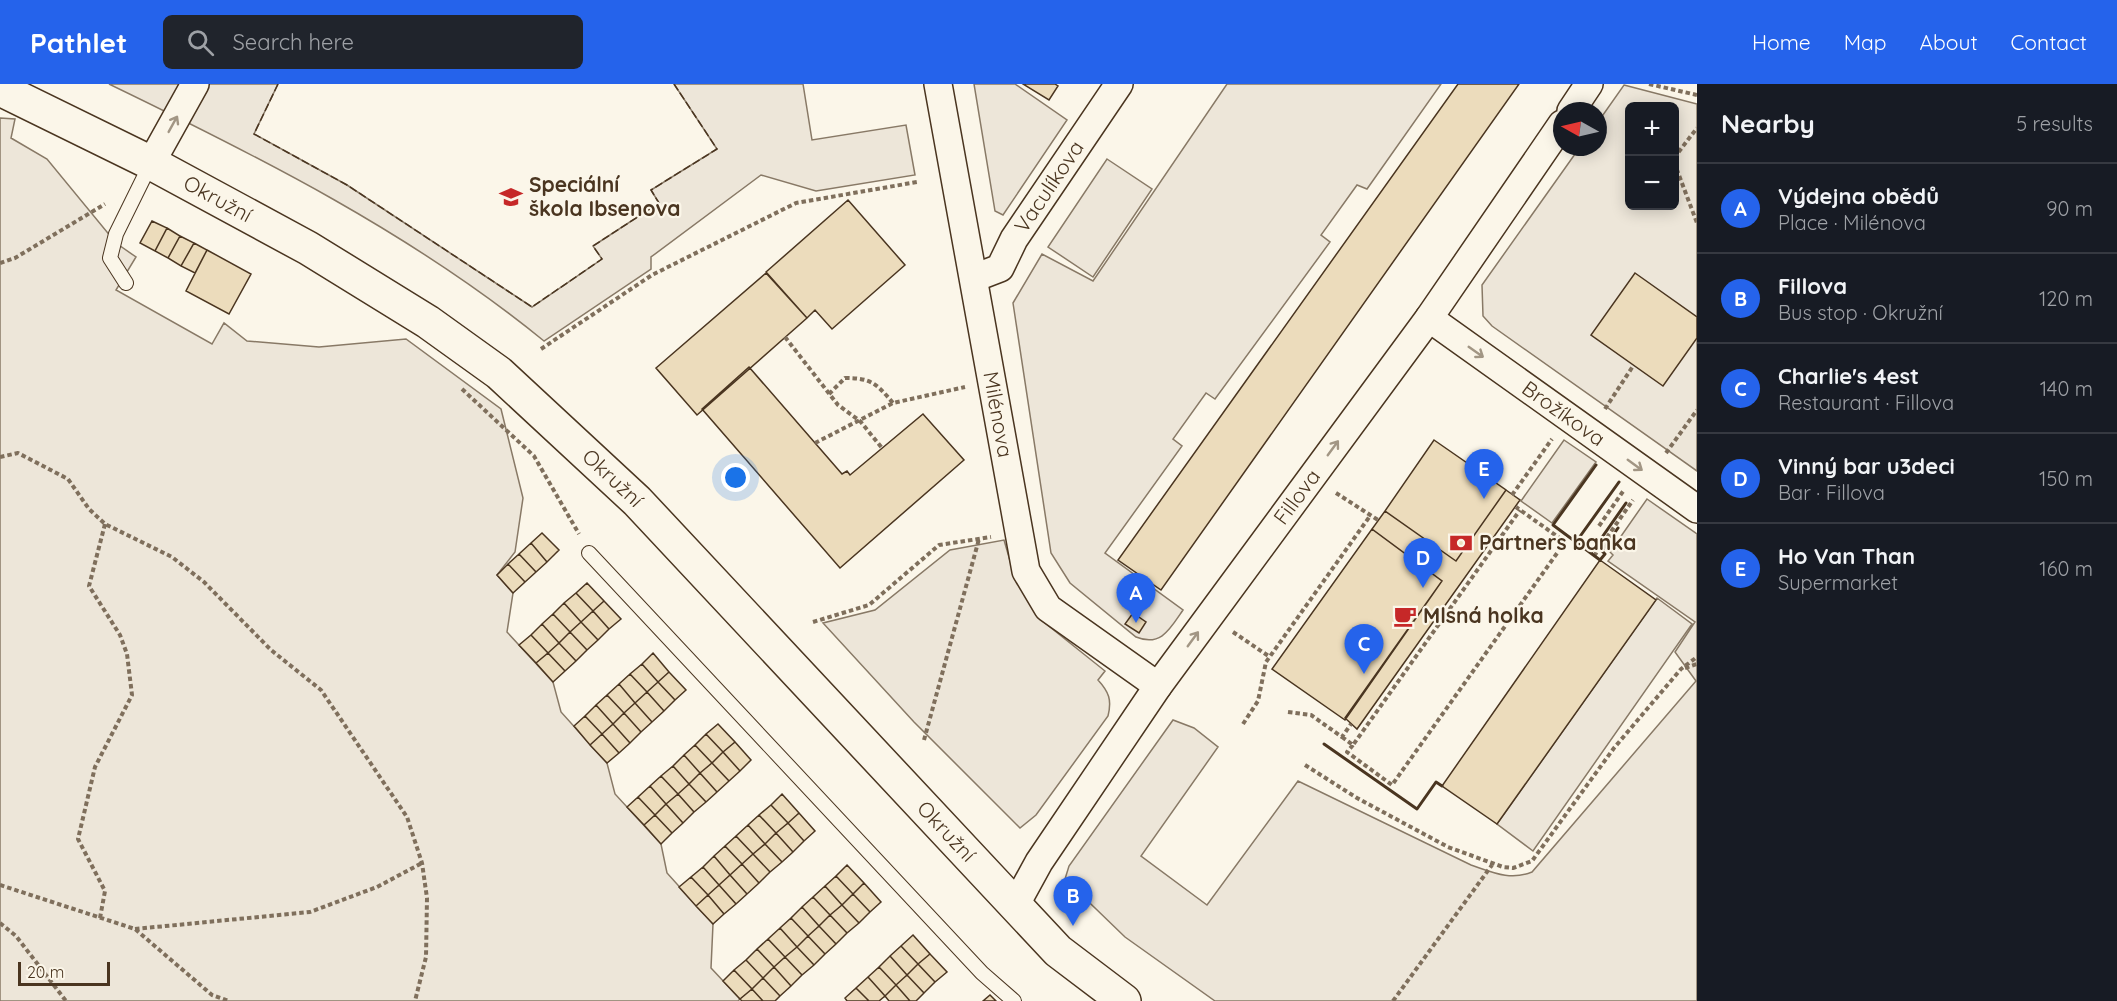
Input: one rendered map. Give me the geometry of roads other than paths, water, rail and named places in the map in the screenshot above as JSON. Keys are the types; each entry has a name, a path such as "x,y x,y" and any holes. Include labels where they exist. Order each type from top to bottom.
{"street":[{"path":"151,163 195,84"},
{"name":"Milénova","path":"938,84 1026,571 1048,608 1158,686"},
{"name":"Vaculíkova","path":"974,278 1000,268 1014,239 1119,84"},
{"path":"1577,102 1589,84"},
{"name":"Okružní","path":"0,89 151,163 308,248 428,322 499,372 637,501 1058,951 1124,1001"},
{"name":"Fillova","path":"1016,904 1039,862 1158,686 1429,318 1553,137"},
{"name":"Brožíkova","path":"1429,318 1697,509"}],"lane":[{"path":"126,283 110,258 116,234 151,163"},
{"path":"589,553 982,974 1014,1001"}],"place":[{"name":"Speciální škola Ibsenova","path":"511,197"},
{"name":"Ho Van Than","path":"1484,499"},
{"name":"Partners banka","path":"1461,543"},
{"name":"Vinný bar u3deci","path":"1423,588"},
{"name":"Mlsná holka","path":"1405,616"},
{"name":"Výdejna obědů","path":"1136,623"},
{"name":"Charlie's 4est","path":"1364,674"},
{"name":"Fillova","path":"1073,926"}]}
